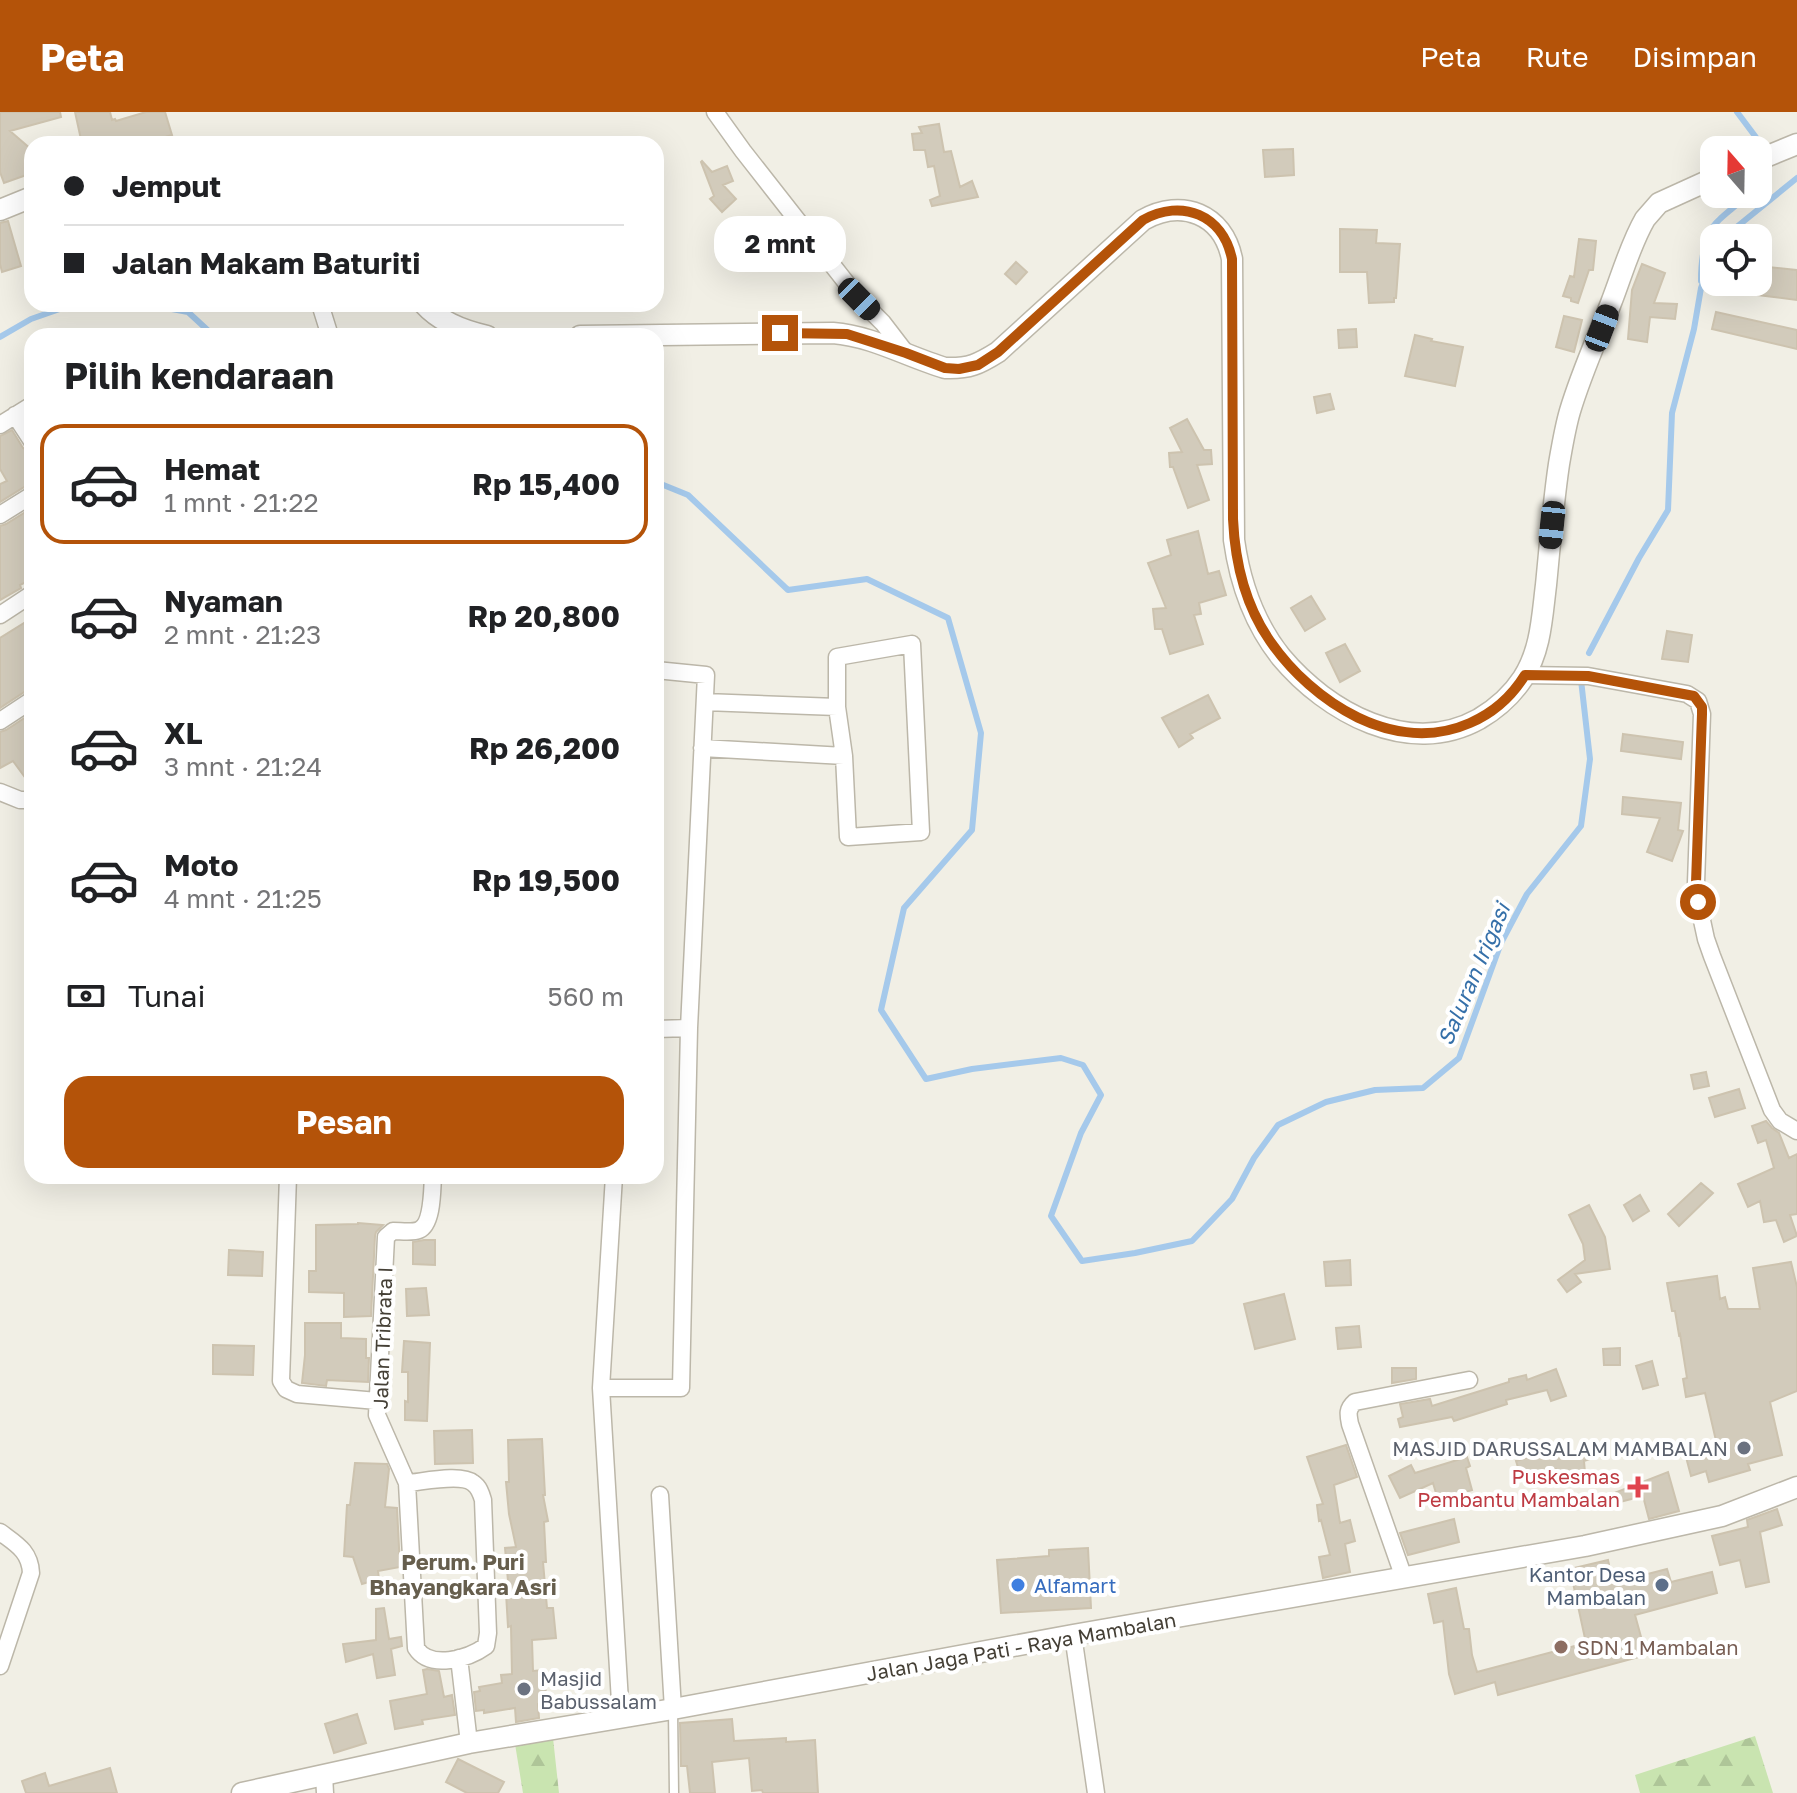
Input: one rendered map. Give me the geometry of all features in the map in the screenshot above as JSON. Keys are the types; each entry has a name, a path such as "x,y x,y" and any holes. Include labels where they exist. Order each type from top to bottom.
{"street":[{"path":"715,112 859,299 906,353"},
{"path":"1772,154 1797,144"},
{"path":"664,335 847,334 945,368 978,365 998,352 1143,220 1170,210 1199,214 1221,232 1232,259 1234,540 1245,592 1258,621 1268,639 1295,672 1327,699 1364,720 1399,732 1446,731 1475,721 1501,703 1525,675 1540,636 1558,470 1570,410 1645,219 1659,203 1700,184"},
{"path":"0,210 24,200"},
{"path":"432,312 460,328"},
{"path":"0,425 24,410"},
{"path":"15,415 24,429"},
{"path":"0,515 24,500"},
{"path":"0,615 24,599"},
{"path":"912,644 921,832 848,837 844,756 837,707 837,657 912,644"},
{"path":"601,1388 681,1388 689,1028 706,675 664,671"},
{"path":"1525,675 1560,674 1613,679 1687,694 1698,701 1702,714 1696,883 1701,920 1772,1110 1780,1121 1795,1129"},
{"path":"705,702 837,707"},
{"path":"0,721 24,705"},
{"path":"702,748 844,756"},
{"path":"0,792 24,800"},
{"path":"664,1029 689,1028"},
{"path":"288,1184 281,1381 286,1389 297,1394 377,1401"},
{"name":"Jalan Tribrata I","path":"432,1184 426,1223 419,1230 393,1231 386,1237 377,1415 407,1483 414,1645 419,1654 427,1659 459,1658"},
{"path":"614,1184 601,1388 621,1718"},
{"path":"1404,1578 1350,1424 1350,1407 1355,1402 1469,1380"},
{"path":"407,1483 462,1479 473,1483 482,1496 488,1638 482,1649 459,1658 469,1743"},
{"name":"Jalan Jaga Pati - Raya Mambalan","path":"242,1793 325,1784 469,1743 1585,1546 1722,1516 1797,1487"},
{"path":"660,1495 673,1709"},
{"path":"0,1532 21,1547 31,1563 31,1573 6,1630 0,1666"},
{"path":"1073,1635 1096,1793"}],"lane":[{"path":"673,1709 674,1793"}],"green space":[{"path":"1755,1736 1773,1793 1640,1793 1635,1775"},
{"path":"553,1738 559,1793 523,1793 515,1744"}],"building":[{"path":"0,112 60,112 61,117 10,131 24,143 24,176 4,183 0,172"},
{"path":"75,112 110,112 112,120 116,121 146,112 165,112 172,135 169,136 80,136"},
{"path":"939,124 944,152 951,151 960,187 972,181 978,197 932,206 930,200 940,196 934,166 928,167 925,150 914,150 912,134 922,133 919,127"},
{"path":"1293,149 1294,175 1265,177 1263,150"},
{"path":"702,161 712,172 727,166 733,181 723,185 736,199 722,212 710,199 714,196"},
{"path":"8,221 21,266 2,272 0,223"},
{"path":"1340,229 1377,230 1376,243 1400,244 1394,302 1369,303 1367,272 1340,272"},
{"path":"1579,239 1596,241 1593,270 1589,270 1578,303 1563,296 1570,276 1574,277"},
{"path":"1016,262 1027,272 1016,284 1005,274"},
{"path":"1642,264 1665,273 1654,303 1677,304 1675,319 1650,317 1647,342 1628,339 1632,290"},
{"path":"1772,267 1797,270 1797,300 1766,296 1772,296"},
{"path":"1716,312 1797,330 1797,349 1712,329"},
{"path":"1564,316 1582,320 1574,352 1556,347"},
{"path":"1356,329 1357,347 1339,348 1338,330"},
{"path":"1415,335 1463,347 1455,386 1405,376"},
{"path":"1330,394 1334,409 1317,413 1314,397"},
{"path":"1187,419 1204,450 1211,450 1212,464 1197,465 1209,500 1188,508 1173,467 1170,467 1169,453 1182,452 1170,428"},
{"path":"12,430 24,448 24,487 0,502 0,484 7,481 0,469 0,436"},
{"path":"24,513 24,583 0,600 0,526"},
{"path":"1198,531 1208,574 1219,571 1226,595 1199,603 1201,614 1194,615 1203,644 1170,654 1162,629 1155,629 1153,609 1166,608 1148,563 1171,555 1167,540"},
{"path":"1311,596 1325,619 1305,631 1291,608"},
{"path":"24,623 24,692 0,708 0,638"},
{"path":"1667,631 1692,635 1688,662 1662,659"},
{"path":"1345,644 1360,671 1340,682 1326,653"},
{"path":"1208,695 1220,718 1190,734 1193,738 1179,747 1162,718"},
{"path":"24,718 24,776 13,761 0,768 0,732"},
{"path":"1623,734 1683,742 1681,759 1621,751"},
{"path":"1623,797 1681,803 1678,830 1683,831 1672,861 1647,852 1660,818 1622,814"},
{"path":"1706,1072 1709,1086 1694,1089 1691,1075"},
{"path":"1739,1089 1745,1108 1715,1117 1709,1098"},
{"path":"1766,1121 1779,1133 1789,1158 1797,1154 1797,1214 1790,1215 1797,1236 1784,1242 1776,1220 1764,1222 1760,1201 1748,1207 1738,1184 1774,1168 1766,1140 1758,1143 1752,1126"},
{"path":"1701,1183 1713,1193 1679,1226 1668,1214"},
{"path":"1640,1195 1649,1211 1633,1221 1624,1205"},
{"path":"1589,1205 1605,1237 1610,1269 1575,1274 1581,1282 1567,1292 1558,1280 1585,1260 1583,1244 1569,1215"},
{"path":"316,1225 383,1225 375,1236 371,1316 344,1317 344,1293 309,1292 309,1271 316,1271"},
{"path":"435,1240 435,1265 413,1264 413,1242"},
{"path":"229,1250 263,1252 262,1276 228,1275"},
{"path":"1350,1260 1351,1285 1326,1286 1324,1262"},
{"path":"1791,1262 1797,1287 1797,1391 1770,1402 1782,1455 1748,1464 1750,1470 1709,1482 1706,1471 1691,1476 1686,1457 1717,1445 1705,1393 1686,1397 1683,1379 1687,1378 1680,1334 1667,1283 1717,1276 1720,1299 1725,1297 1728,1309 1760,1309 1753,1268"},
{"path":"426,1288 429,1315 407,1316 406,1289"},
{"path":"1284,1294 1295,1339 1255,1349 1244,1304"},
{"path":"305,1323 341,1323 341,1338 366,1339 368,1382 327,1380 326,1386 302,1383"},
{"path":"1359,1326 1361,1347 1338,1349 1336,1328"},
{"path":"404,1341 430,1343 427,1421 405,1420 408,1372 402,1372"},
{"path":"213,1345 254,1346 253,1375 213,1374"},
{"path":"1620,1348 1620,1365 1604,1365 1603,1349"},
{"path":"1652,1361 1658,1385 1643,1389 1636,1366"},
{"path":"1392,1368 1416,1368 1416,1379 1392,1383"},
{"path":"1556,1369 1566,1396 1551,1401 1547,1390 1506,1400 1507,1404 1454,1421 1452,1417 1400,1427 1398,1419 1403,1417 1400,1404 1430,1399 1432,1406 1509,1382 1509,1379 1526,1375 1527,1380"},
{"path":"472,1430 473,1463 435,1464 434,1431"},
{"path":"542,1439 543,1495 548,1521 544,1522 546,1562 543,1562 547,1608 553,1608 556,1638 532,1640 533,1671 543,1670 547,1702 538,1704 539,1718 516,1722 515,1708 484,1713 484,1710 476,1711 474,1692 480,1691 479,1687 502,1683 501,1675 512,1674 505,1548 516,1547 506,1482 509,1482 508,1440"},
{"path":"1346,1445 1357,1477 1334,1485 1340,1523 1350,1520 1355,1541 1345,1544 1350,1572 1323,1578 1319,1557 1330,1555 1319,1521 1317,1505 1323,1504 1307,1457"},
{"path":"1594,1450 1595,1457 1584,1461 1585,1473 1557,1477 1556,1469 1522,1480 1516,1461 1529,1457"},
{"path":"1467,1457 1470,1466 1466,1468 1472,1490 1438,1500 1433,1483 1400,1498 1389,1476 1411,1465 1415,1473"},
{"path":"355,1463 387,1464 385,1507 397,1508 400,1567 378,1571 379,1579 362,1584 353,1557 344,1556 347,1505 350,1505"},
{"path":"1668,1472 1679,1511 1649,1519 1643,1496 1612,1504 1609,1495"},
{"path":"1777,1509 1782,1525 1760,1532 1769,1582 1746,1587 1740,1560 1720,1565 1712,1536 1748,1527 1747,1520"},
{"path":"1454,1519 1459,1542 1408,1555 1400,1533"},
{"path":"1088,1548 1091,1608 1001,1613 997,1560 1049,1556 1049,1550"},
{"path":"1608,1560 1613,1583 1667,1569 1671,1582 1712,1572 1717,1593 1635,1615 1646,1655 1498,1695 1495,1682 1455,1694 1449,1674 1443,1621 1434,1623 1428,1594 1456,1588 1464,1629 1469,1629 1477,1672 1586,1643 1570,1569"},
{"path":"384,1608 389,1639 401,1637 402,1646 391,1649 395,1675 377,1678 373,1654 346,1662 343,1644 376,1640 376,1609"},
{"path":"423,1670 439,1671 444,1697 452,1695 455,1715 422,1720 423,1724 395,1729 390,1701 427,1694"},
{"path":"357,1714 366,1743 334,1753 325,1724"},
{"path":"732,1719 734,1741 815,1740 818,1793 752,1791 749,1758 712,1762 715,1793 690,1793 687,1766 681,1766 680,1723"},
{"path":"458,1759 504,1782 498,1793 467,1793 446,1782"},
{"path":"110,1768 117,1793 26,1793 22,1781 45,1773 49,1786"}],"waterway":[{"path":"1737,112 1755,136"},
{"name":"Saluran Irigasi","path":"1740,224 1797,178"},
{"path":"1716,224 1732,208"},
{"name":"Saluran Irigasi","path":"1589,653 1668,510 1672,413 1700,294"},
{"name":"Saluran Irigasi","path":"0,337 31,319 51,312"},
{"name":"Saluran Irigasi","path":"188,312 205,328"},
{"name":"Saluran Irigasi","path":"664,485 688,495 788,590 867,579 948,618 981,733 972,830 904,908 881,1010 926,1079 972,1069 1061,1058 1083,1065 1101,1095 1081,1133 1051,1216 1082,1261 1192,1241 1232,1199 1254,1158 1278,1125 1326,1102 1375,1090 1423,1088 1459,1058 1501,943 1527,894 1581,826 1590,759 1581,680"}],"place":[{"name":"MASJID DARUSSALAM MAMBALAN","path":"1744,1448"},
{"name":"Puskesmas Pembantu Mambalan","path":"1638,1487"},
{"name":"Alfamart","path":"1018,1585"},
{"name":"Kantor Desa Mambalan","path":"1662,1585"},
{"name":"SDN 1 Mambalan","path":"1561,1647"},
{"name":"Masjid Babussalam","path":"524,1689"}],"district":[{"name":"Perum. Puri Bhayangkara Asri","path":"463,1574"}],"route":[{"path":"780,333 847,334 945,368 978,365 998,352 1143,220 1170,210 1199,214 1221,232 1232,259 1234,540 1242,582 1268,639 1295,672 1327,699 1364,720 1399,732 1446,731 1475,721 1513,692 1525,675 1560,674 1613,679 1694,696 1702,707 1698,902"}]}
